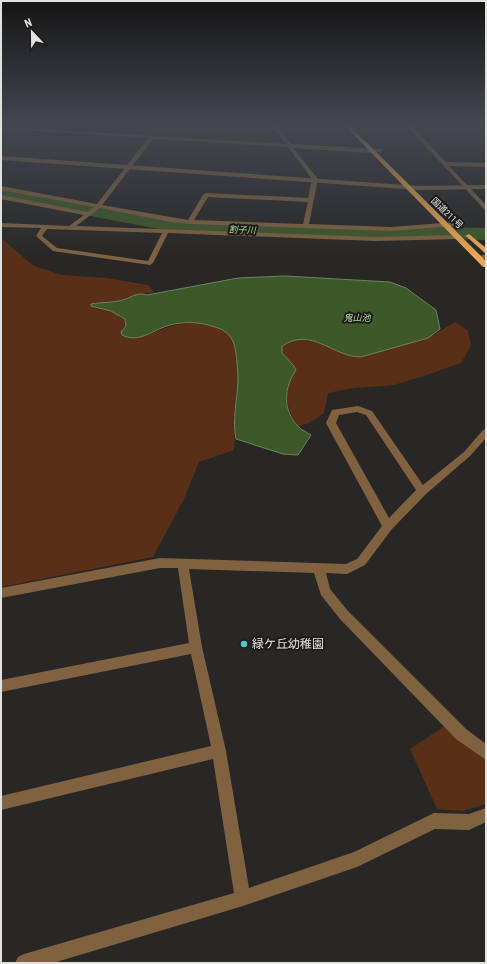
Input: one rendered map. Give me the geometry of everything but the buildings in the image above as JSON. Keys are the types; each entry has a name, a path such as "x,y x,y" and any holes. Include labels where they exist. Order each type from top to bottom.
{"highway":[{"name":"国道211号","path":"389,168 483,256 486,264"},
{"name":"国道211号","path":"398,168 424,193"},
{"name":"国道211号","path":"450,218 456,230 486,252"}],"street":[{"path":"71,227 97,207 128,168"},
{"path":"144,168 315,179 419,188 486,187"},
{"path":"306,168 315,179 306,226"},
{"path":"449,168 486,209"},
{"path":"1,188 97,207 190,222 456,230"},
{"path":"190,222 206,195 311,200"},
{"path":"1,197 89,214"},
{"path":"1,224 375,239 411,239 456,230"},
{"path":"46,226 39,236 55,250 150,263 166,231"},
{"path":"388,526 331,423 335,412 358,409 369,412 422,491"},
{"path":"1,593 160,564 347,569 361,562 388,526 422,491 467,454 486,432"},
{"path":"183,564 196,646 219,751 243,898"},
{"path":"319,569 325,591 344,615 461,734 486,753"},
{"path":"1,686 196,646"},
{"path":"1,803 219,751"},
{"path":"24,963 243,898 357,859 434,821 469,822 486,815"}],"shaded area":[{"path":"1,238 34,266 62,275 106,278 148,285 154,292 141,293 127,299 98,303 91,306 111,311 125,319 126,326 122,329 127,338 141,337 175,325 192,323 215,325 224,330 231,337 235,346 238,369 237,394 234,414 234,450 199,462 183,501 153,557 1,587"},
{"path":"455,322 468,331 471,346 461,363 394,385 354,388 328,393 324,413 309,423 298,426 290,410 287,396 294,366 282,353 282,346 290,341 301,339 313,340 361,357 428,338"},
{"path":"445,726 486,759 486,804 463,811 437,809 410,749"}],"water":[{"name":"鬼山池","path":"285,276 390,282 406,288 436,310 440,329 428,338 361,357 351,356 322,344 303,339 293,341 282,346 282,353 296,370 287,391 286,398 289,413 302,430 311,435 298,455 283,454 236,439 234,425 238,381 236,352 231,337 226,332 209,325 182,323 164,327 140,337 128,337 122,335 121,332 126,326 125,319 111,311 91,306 91,304 117,301 139,294 147,295 238,278"}],"waterway":[{"name":"割子川","path":"1,194 164,224 214,229 398,234 422,232 486,234"}],"place":[{"name":"緑ケ丘幼稚園","path":"244,644"}]}
